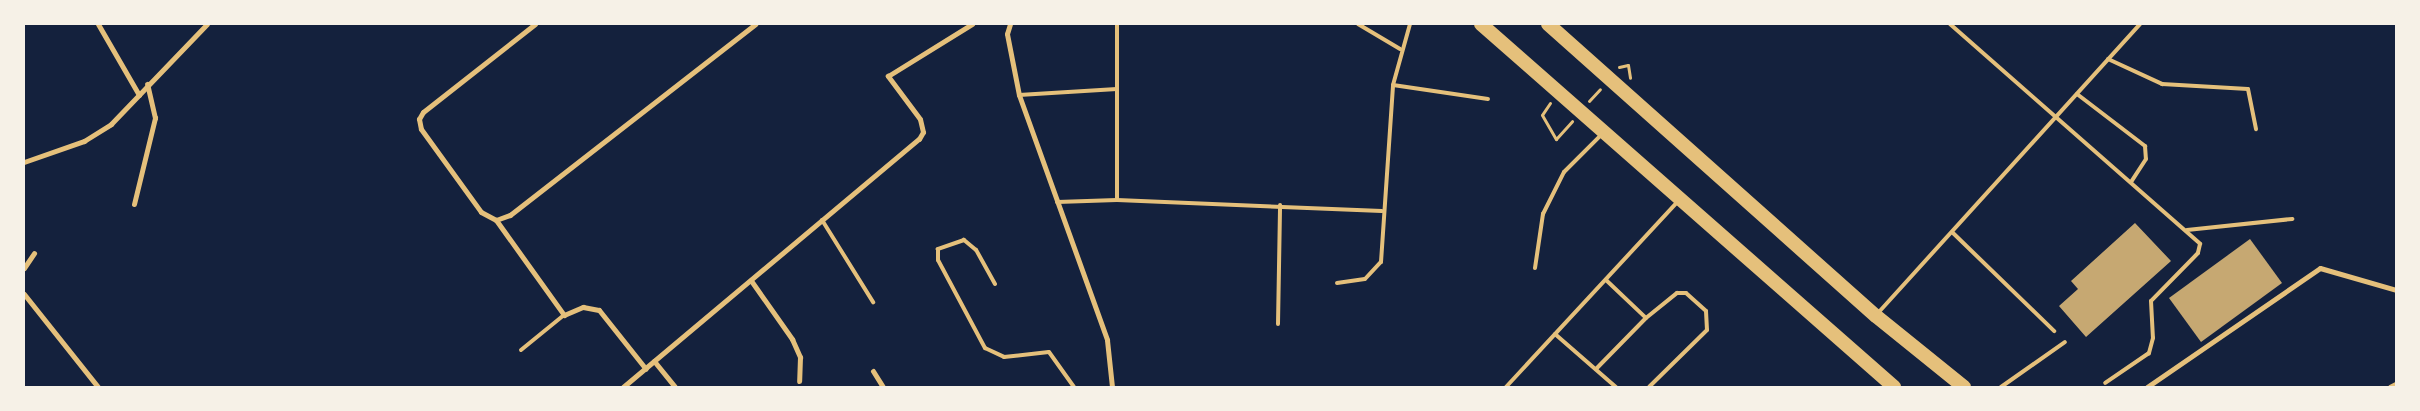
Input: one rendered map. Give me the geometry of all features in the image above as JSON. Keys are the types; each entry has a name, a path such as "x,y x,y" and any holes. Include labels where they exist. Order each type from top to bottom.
{"highway":[{"path":"1481,24 1894,387"},
{"path":"1548,24 1876,316 1964,387"}],"street":[{"path":"98,24 139,95"},
{"path":"24,162 84,141 111,124 147,84 207,24"},
{"path":"535,24 419,119 481,212 496,220 564,315 583,306 599,310 646,369"},
{"path":"496,220 510,215 756,24"},
{"path":"623,387 752,282 923,132 920,119 888,76 972,24"},
{"path":"1010,24 1007,34 1019,95 1107,340 1112,387"},
{"path":"134,204 154,118 147,84"},
{"path":"24,268 34,253"},
{"path":"2147,387 2320,268 2396,290"},
{"path":"752,282 792,339 800,357 798,381"},
{"path":"24,294 98,387"},
{"path":"654,362 675,387"},
{"path":"873,371 883,387"}],"lane":[{"path":"1117,24 1117,200"},
{"path":"1358,24 1400,49"},
{"path":"1337,282 1354,282 1374,273 1381,262 1382,211 1394,85 1400,49 1410,24"},
{"path":"1950,24 2186,230 2200,247 2151,301 2153,346 2105,382"},
{"path":"1876,316 2140,24"},
{"path":"2108,60 2162,84 2248,89 2256,130"},
{"path":"1394,85 1488,99"},
{"path":"1019,95 1117,89"},
{"path":"2077,94 2145,146 2146,160 2131,182"},
{"path":"1535,268 1543,214 1564,172 1604,132"},
{"path":"1514,387 1508,385 1680,199"},
{"path":"1057,202 1117,200 1280,205 1382,211"},
{"path":"1278,324 1280,205"},
{"path":"2186,230 2292,219"},
{"path":"822,220 873,302"},
{"path":"1953,233 2054,331"},
{"path":"995,284 976,250 964,240 938,249 941,267 985,348 1004,357 1049,352 1074,387"},
{"path":"1606,280 1646,318"},
{"path":"1596,369 1646,318 1680,291 1708,317 1707,330 1649,387"},
{"path":"521,350 564,315"},
{"path":"1555,334 1616,387"},
{"path":"2001,387 2065,342"},
{"path":"2390,387 2396,384"}],"path":[{"path":"1554,88 1560,89 1542,114 1556,139"}],"building":[{"path":"2135,223 2171,261 2086,337 2059,306 2078,289 2071,281"},
{"path":"2250,239 2282,283 2201,342 2169,298"}]}
